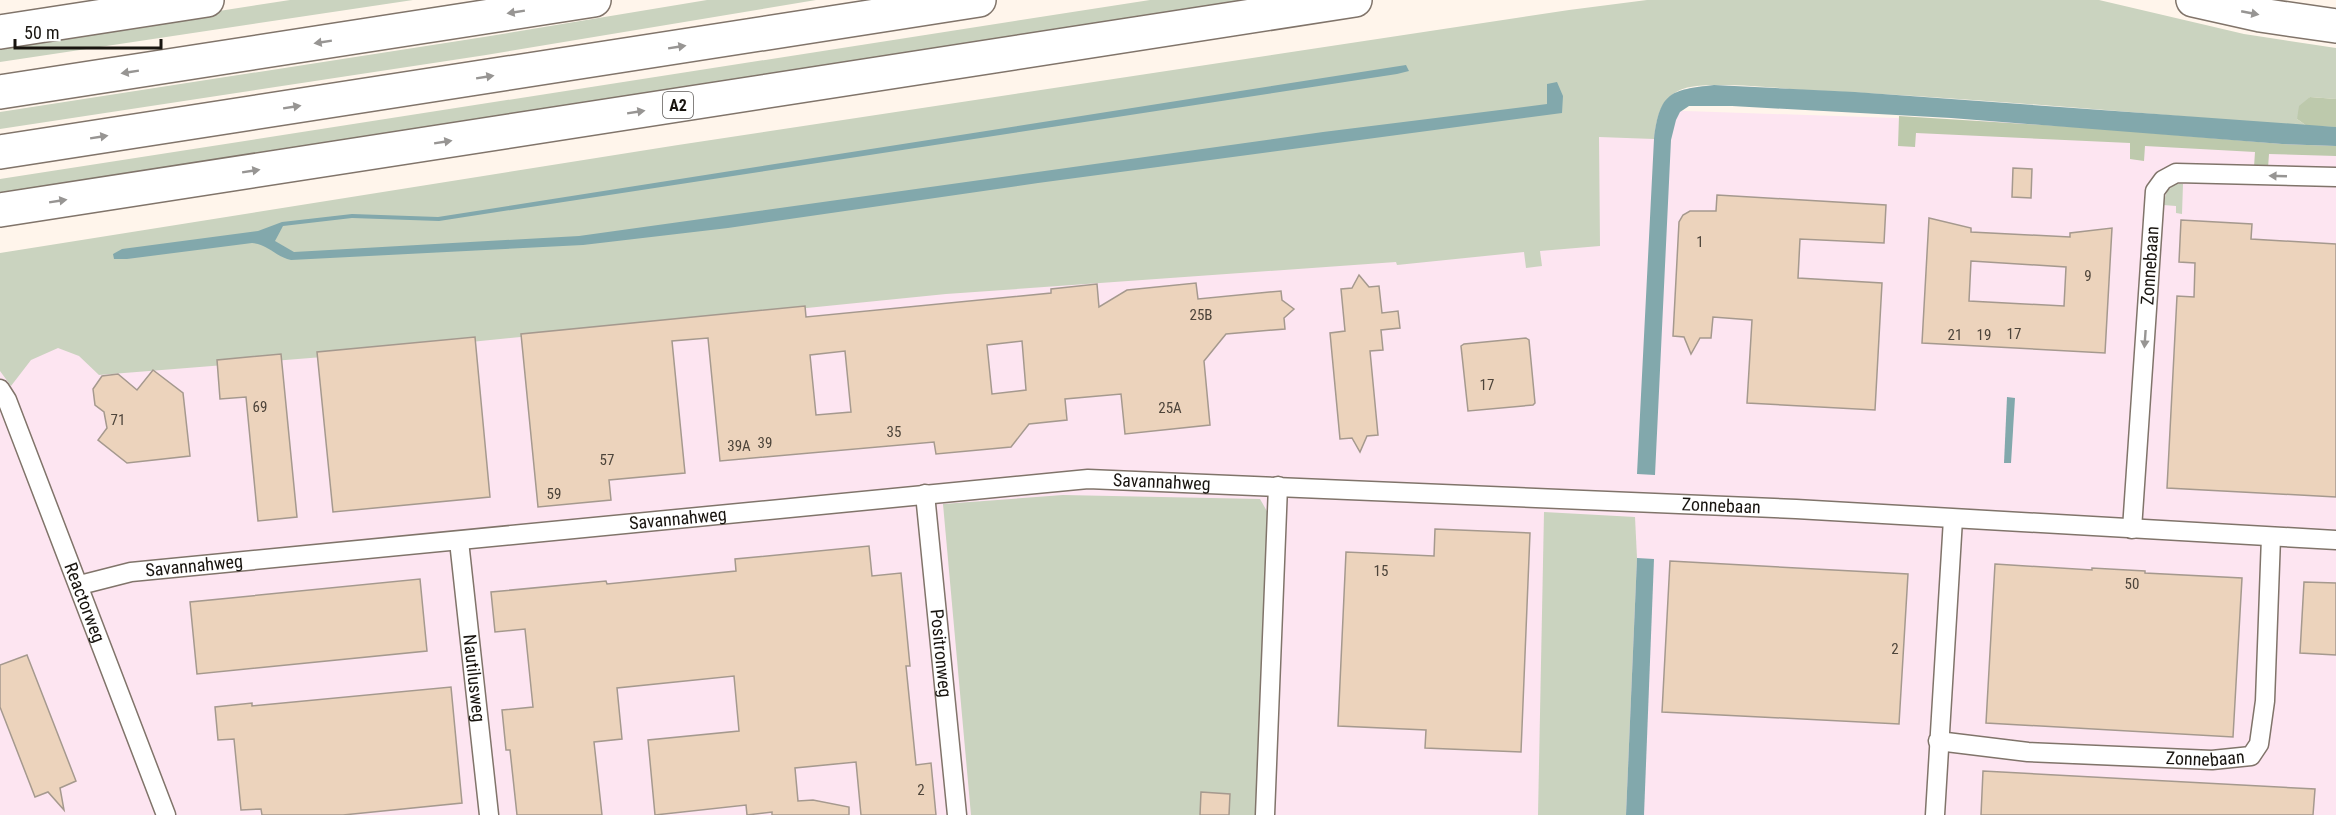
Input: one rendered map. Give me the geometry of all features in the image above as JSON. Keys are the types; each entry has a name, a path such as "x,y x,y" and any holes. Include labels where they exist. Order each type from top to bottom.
{"highway":[{"path":"0,32 207,0"},
{"path":"0,92 594,0"},
{"path":"0,152 979,0"},
{"name":"A2","path":"0,210 1355,0"},
{"path":"2193,0 2260,15 2336,26"}],"street":[{"name":"Zonnebaan","path":"2132,529 2155,191 2163,180 2176,173 2336,177"},
{"name":"Reactorweg","path":"0,389 7,400 80,585 166,815"},
{"name":"Savannahweg","path":"80,585 131,573 1088,479 1599,499"},
{"path":"1265,815 1278,486"},
{"name":"Positronweg","path":"925,494 957,815"},
{"name":"Zonnebaan","path":"1599,499 1796,508 2336,540"},
{"path":"1935,815 1953,519"},
{"name":"Zonnebaan","path":"1938,741 2028,752 2212,760 2251,756 2259,744 2265,701 2271,537"},
{"name":"Nautilusweg","path":"459,541 489,815"}],"shaded area":[{"path":"1628,109 2336,133 2336,815 0,815 0,340"}],"green space":[{"path":"290,0 413,0 0,62 0,45"},
{"path":"707,0 816,0 486,55 0,129 0,112"},
{"path":"1150,0 1262,0 0,197 0,179"},
{"path":"1647,0 2099,0 2244,34 2336,48 2336,99 2310,97 2297,119 2307,126 1929,97 1740,86 1690,87 1673,94 1663,104 1654,139 1599,137 1600,246 1540,251 1542,266 1526,268 1524,252 1397,265 1396,262 946,294 323,357 99,375 79,356 58,348 31,360 11,386 0,371 0,253 678,145"},
{"path":"2310,97 2336,99 2336,127 2307,126 2297,119 2299,106"},
{"path":"1899,116 2336,146 2336,156 2269,154 2268,168 2254,167 2255,152 2145,146 2144,161 2130,159 2130,143 1916,133 1915,147 1898,146"},
{"path":"2175,184 2183,184 2182,214 2176,213 2176,206 2163,205 2167,191"},
{"path":"1063,495 1260,499 1268,513 1257,815 971,815 943,504"},
{"path":"1544,512 1635,517 1637,558 1626,815 1538,815"}],"water":[{"path":"1406,65 1409,71 1397,74 439,221 352,218 283,226 275,241 294,252 579,236 1323,132 1547,104 1547,84 1557,82 1563,96 1562,113 1038,183 728,228 583,245 291,260 252,243 127,259 114,259 113,254 122,249 258,231 282,222 352,214 438,217"},
{"path":"1714,85 1855,92 2336,127 2336,146 2282,144 1951,118 1732,106 1689,106 1680,112 1671,140 1655,475 1637,474 1656,123 1664,103 1670,96 1687,89"},
{"path":"2007,397 2015,398 2011,463 2004,463"},
{"path":"1637,558 1654,559 1644,815 1626,815"}],"building":[{"path":"2013,168 2032,169 2031,198 2012,197"},
{"path":"1717,195 1886,205 1884,243 1800,239 1798,278 1882,283 1875,410 1747,403 1752,320 1713,317 1711,338 1700,338 1691,354 1684,337 1673,336 1679,222 1683,215 1690,211 1716,211"},
{"path":"1929,218 1971,228 1971,232 2070,237 2070,233 2112,228 2105,353 1922,343","holes":["1971,261 2066,267 2064,306 1969,301"]},
{"path":"2181,220 2252,224 2251,239 2336,244 2336,497 2167,488 2177,296 2194,297 2195,263 2179,262"},
{"path":"1359,275 1369,287 1379,286 1382,313 1398,311 1400,328 1381,330 1383,350 1370,351 1378,435 1367,436 1360,452 1352,438 1340,439 1330,333 1345,331 1341,289 1352,288"},
{"path":"1196,283 1198,299 1281,291 1282,300 1294,309 1284,318 1285,329 1226,334 1204,361 1210,425 1125,434 1121,394 1065,399 1067,420 1029,424 1011,447 936,454 934,442 720,461 708,338 672,341 685,473 609,480 611,500 538,507 521,334 805,306 806,317 1051,293 1051,289 1097,284 1099,307 1127,290","holes":["1022,341 1026,390 992,394 987,345","845,351 851,412 816,415 810,355"]},
{"path":"475,337 490,497 333,512 317,352"},
{"path":"1526,338 1529,340 1535,403 1468,411 1461,346"},
{"path":"281,354 297,517 258,521 246,397 220,399 217,360"},
{"path":"153,370 183,393 190,456 127,463 98,440 107,428 104,412 95,405 93,389 102,376 118,374 137,390"},
{"path":"1435,529 1530,533 1521,752 1425,748 1426,730 1338,726 1346,552 1434,556"},
{"path":"869,546 872,576 901,573 910,666 906,666 916,765 931,763 936,815 861,815 856,762 795,768 798,801 813,800 849,807 849,815 772,815 772,812 747,815 746,805 655,815 648,740 739,731 734,676 617,688 622,739 594,742 602,815 517,815 510,750 506,750 502,710 533,707 525,629 495,632 491,592 606,581 607,584 736,571 735,559"},
{"path":"1670,561 1908,574 1899,724 1662,712"},
{"path":"1995,564 2242,578 2233,737 1986,723"},
{"path":"420,579 427,651 197,674 190,602"},
{"path":"2304,582 2336,583 2336,655 2300,653"},
{"path":"27,655 76,781 60,788 64,810 48,792 35,797 0,707 0,665"},
{"path":"451,687 462,803 343,815 262,815 261,809 241,810 234,739 218,740 215,707 252,703 252,706"},
{"path":"1983,771 2315,789 2313,815 1981,815"},
{"path":"1201,792 1230,794 1229,815 1200,815"}]}
